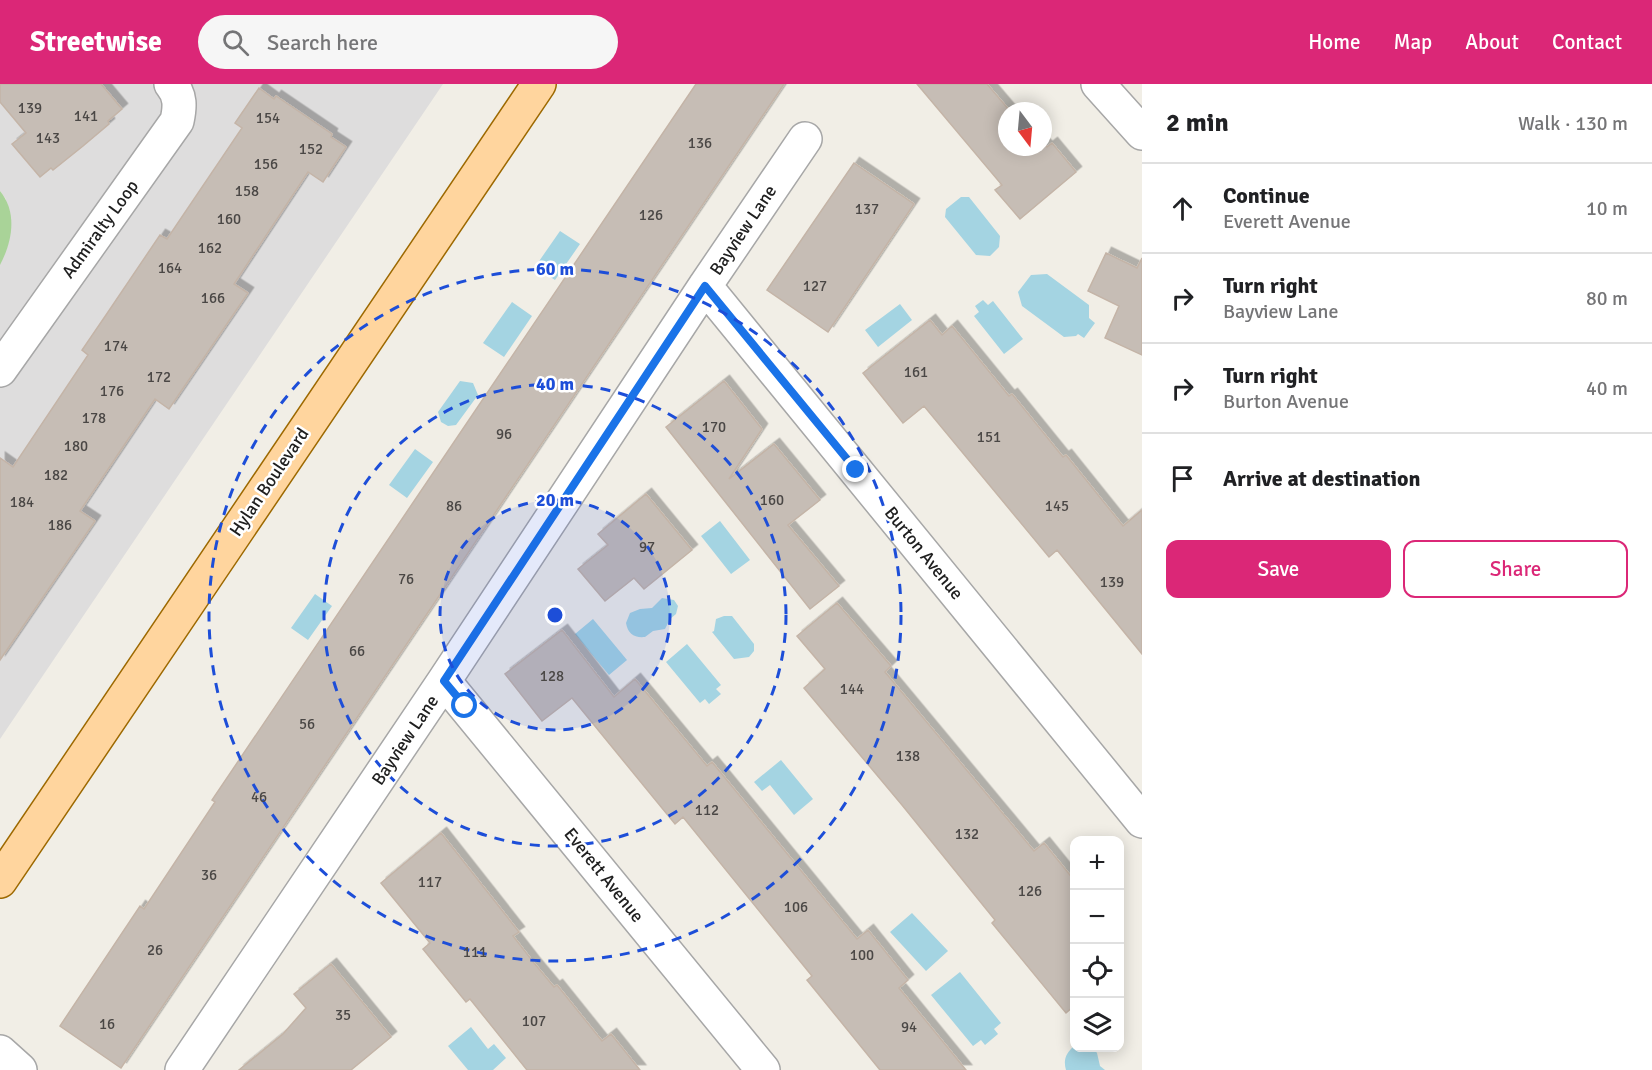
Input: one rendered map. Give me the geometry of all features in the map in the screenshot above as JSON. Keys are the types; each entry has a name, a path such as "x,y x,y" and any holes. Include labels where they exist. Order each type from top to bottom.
{"main road":[{"name":"Hylan Boulevard","path":"0,881 539,84"}],"street":[{"name":"Admiralty Loop","path":"0,370 177,121 180,103 171,84"},
{"path":"1098,84 1142,133"},
{"name":"Bayview Lane","path":"182,1070 805,139"},
{"name":"Burton Avenue","path":"705,286 1142,821"},
{"name":"Everett Avenue","path":"444,681 764,1070"},
{"path":"0,1053 20,1070"}],"shaded area":[{"path":"0,84 443,84 0,739 0,265 6,199 0,191"}],"green space":[{"path":"0,191 9,209 11,228 8,247 0,265"}],"water":[{"path":"961,197 969,197 1000,236 999,247 990,256 976,255 945,217 946,209"},
{"path":"560,231 580,244 555,280 535,267"},
{"path":"1047,274 1089,305 1089,318 1095,323 1084,338 1078,334 1064,337 1022,306 1018,292 1031,275"},
{"path":"983,300 988,305 993,301 1023,339 1004,354 974,316 979,312 975,306"},
{"path":"512,302 532,316 504,357 483,343"},
{"path":"900,304 912,320 878,347 865,330"},
{"path":"460,381 473,383 478,395 456,425 448,426 441,422 438,412"},
{"path":"415,449 433,462 407,498 389,485"},
{"path":"720,521 750,560 731,574 701,536"},
{"path":"315,594 332,606 308,640 291,628"},
{"path":"662,598 674,600 678,606 676,614 670,619 665,629 653,631 645,637 632,635 626,623 630,613 652,608"},
{"path":"732,616 754,644 754,651 749,657 734,659 712,632 716,619"},
{"path":"593,619 627,660 609,675 575,634"},
{"path":"687,644 721,685 716,689 721,694 709,704 705,699 700,703 666,662"},
{"path":"781,760 813,799 794,815 770,785 762,791 754,782"},
{"path":"912,913 948,951 926,971 890,932"},
{"path":"960,972 1001,1023 994,1029 998,1034 985,1045 981,1040 973,1046 931,995"},
{"path":"471,1027 488,1049 494,1044 506,1058 493,1070 468,1070 448,1046"},
{"path":"1069,1051 1096,1052 1100,1066 1105,1070 1066,1070 1065,1063"}],"building":[{"path":"0,84 101,84 122,109 108,121 109,124 83,146 53,170 51,168 40,177 12,144 26,133 0,102"},
{"path":"696,84 784,84 121,1068 60,1026 140,906 144,909 215,802 212,800"},
{"path":"917,84 987,84 1002,102 998,102 998,156 1052,156 1052,143 1076,172 1020,219 995,190 1002,185"},
{"path":"259,88 274,99 276,96 332,134 331,137 346,147 323,182 308,172 234,284 248,293 169,409 155,399 80,511 95,521 0,660 0,458 13,467 88,355 82,350 160,235 167,239 242,128 235,123"},
{"path":"854,163 914,204 828,332 767,290"},
{"path":"1106,253 1137,268 1142,258 1142,355 1105,338 1119,306 1088,291"},
{"path":"930,320 942,335 952,326 1009,396 1012,394 1063,457 1066,455 1123,526 1142,510 1142,654 1057,550 1049,557 924,406 903,423 863,373"},
{"path":"724,381 762,429 729,479 774,444 820,500 788,525 839,586 810,609 666,427"},
{"path":"646,494 692,550 644,589 634,578 605,601 578,569 608,545 598,534"},
{"path":"837,603 891,666 885,672 1034,851 1044,843 1070,875 1070,1010 1066,1013 992,923 995,920 804,688 825,669 797,636"},
{"path":"562,630 614,697 635,679 707,766 712,762 857,939 868,930 908,980 899,988 966,1070 880,1070 807,980 812,976 683,817 675,824 572,698 542,721 505,674"},
{"path":"441,833 519,932 513,936 554,987 557,985 602,1041 611,1034 640,1070 527,1070 470,999 466,1002 423,949 430,943 381,883"},
{"path":"331,964 391,1037 351,1070 239,1070 283,1034 306,1008 294,994"}],"route":[{"path":"465,706 444,681 705,286 856,470"}]}
